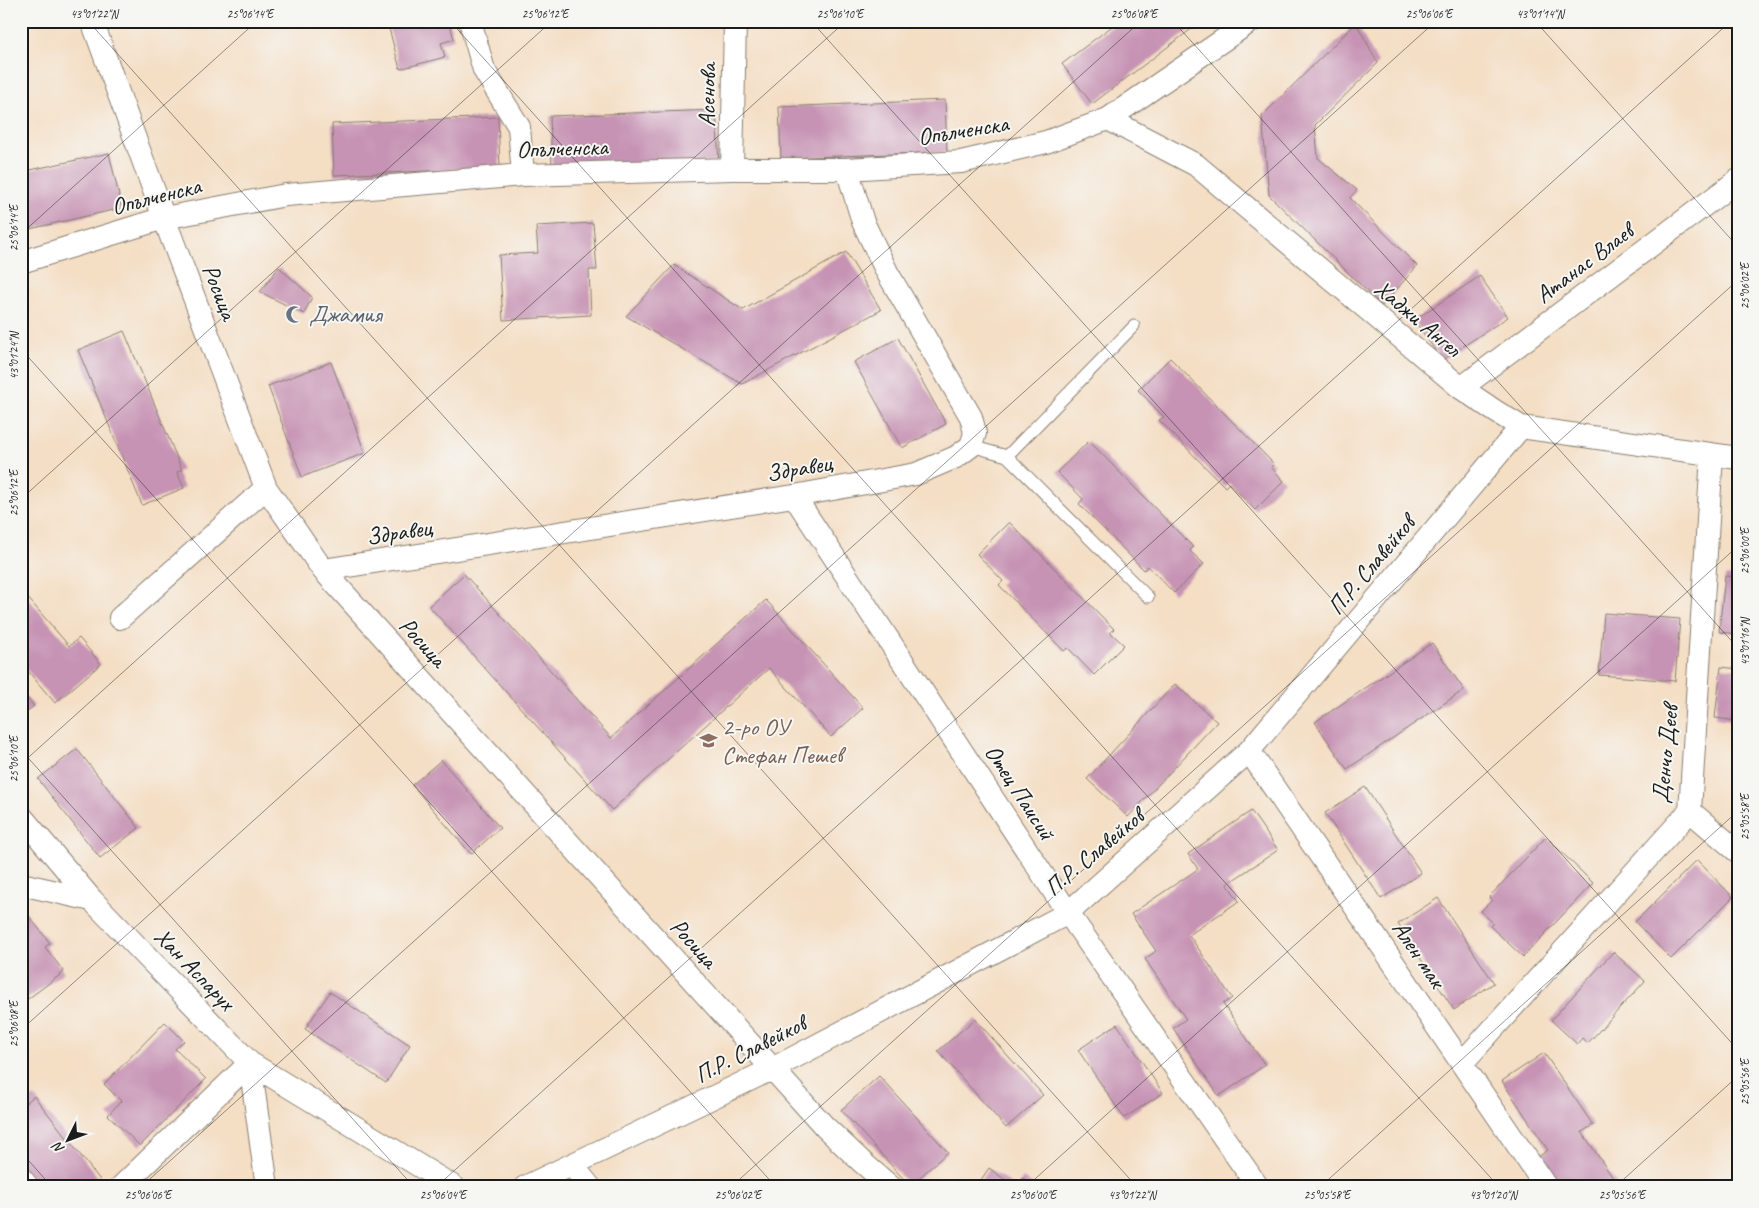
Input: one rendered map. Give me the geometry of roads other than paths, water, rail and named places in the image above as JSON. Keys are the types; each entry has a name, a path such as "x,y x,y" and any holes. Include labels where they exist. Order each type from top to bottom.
{"street":[{"name":"Росица","path":"92,21 266,488 323,570 825,1127 891,1187"},
{"path":"470,21 484,70 519,128 523,175"},
{"name":"Асенова","path":"732,169 735,21"},
{"name":"Опълченска","path":"21,262 164,218 286,195 523,175 732,169 847,169 961,162 1046,142 1108,119 1251,21"},
{"name":"Хаджи Ангел","path":"1108,119 1196,165 1461,388 1495,412 1522,427 1738,458"},
{"path":"847,169 863,222 887,272 971,417 975,434 971,446"},
{"name":"Атанас Влаев","path":"1461,388 1738,180"},
{"name":"П.Р. Славейков","path":"525,1187 772,1069 1068,912 1249,752 1522,427"},
{"name":"Здравец","path":"323,570 794,496 916,474 956,457 971,446"},
{"name":"Денчо Деев","path":"1462,1063 1690,811 1712,455"},
{"path":"120,618 266,488"},
{"name":"Отец Паисий","path":"794,496 1068,912 1258,1187"},
{"name":"Ален мак","path":"1249,752 1546,1187"},
{"path":"1690,811 1738,852"},
{"name":"Хан Аспарух","path":"21,816 92,900 250,1063 454,1187"},
{"path":"21,884 92,900"},
{"path":"121,1187 250,1063"},
{"path":"250,1063 267,1187"},
{"path":"572,1165 590,1187"},
{"path":"21,1178 28,1187"}],"lane":[{"path":"1007,456 1134,326"},
{"path":"971,446 1007,456 1148,597"}],"place":[{"name":"Джамия","path":"295,314"},
{"name":"2-ро ОУ Стефан Пешев","path":"708,741"}]}
